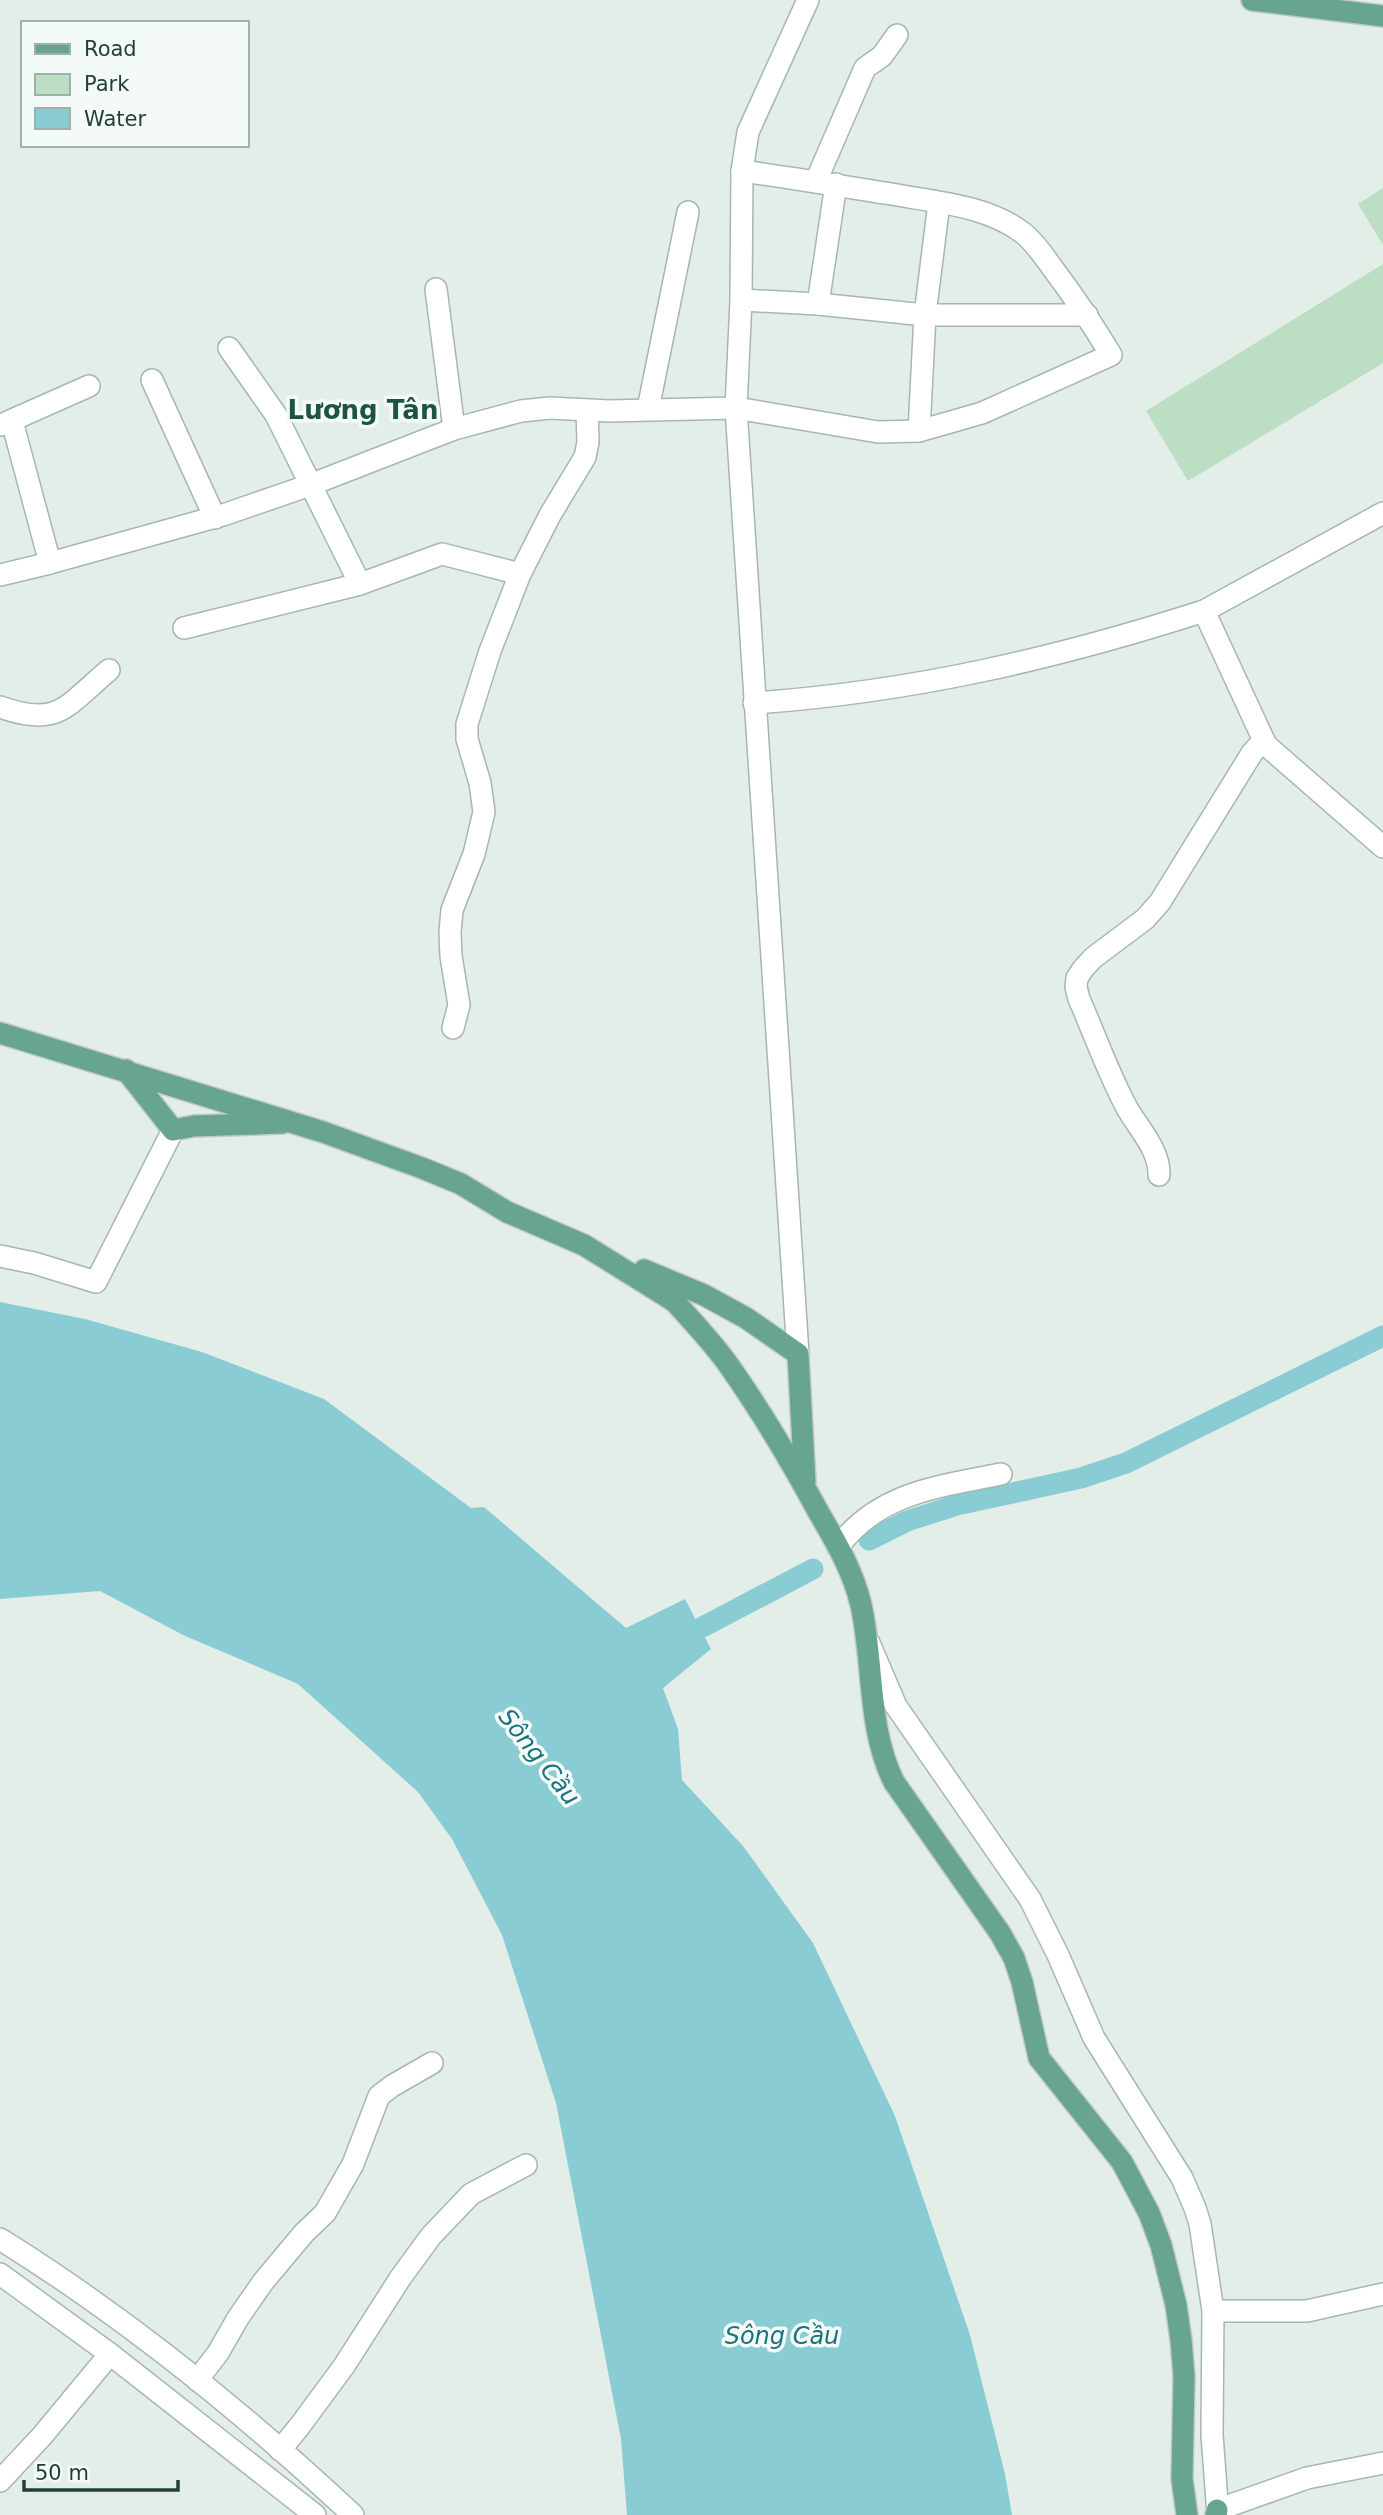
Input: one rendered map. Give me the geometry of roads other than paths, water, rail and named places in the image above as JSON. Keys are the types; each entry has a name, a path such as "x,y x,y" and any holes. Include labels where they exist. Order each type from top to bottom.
{"main road":[{"path":"1266,1 1383,16"},
{"path":"0,1033 290,1122 441,1176 461,1184 507,1212 704,1295 746,1318 798,1354 806,1488"},
{"path":"127,1070 173,1130 194,1126 252,1126 290,1122"},
{"path":"584,1245 675,1302 729,1366 806,1488 849,1568 860,1602 868,1642 878,1736 888,1769 894,1782 1009,1950 1022,1982 1039,2058 1122,2162 1149,2213 1161,2245 1176,2305 1181,2340 1184,2376 1182,2479 1187,2515"}],"street":[{"path":"798,1354 736,408 741,300 742,171 748,132 808,0"},
{"path":"818,304 826,183 865,68 882,56 897,35"},
{"path":"0,575 50,564 215,517 310,485 454,429 521,411 550,408 736,408 878,432 919,431 982,413 1111,355 1087,315 1024,233 989,215 939,203 742,171"},
{"path":"919,431 926,315 939,203"},
{"path":"648,409 688,212"},
{"path":"436,289 454,429"},
{"path":"741,300 818,304 926,315 1087,315"},
{"path":"229,348 276,415 360,584"},
{"path":"152,380 215,517"},
{"path":"50,564 6,424 89,386"},
{"path":"453,1028 459,1005 451,956 451,921 474,854 484,812 480,783 467,739 467,724 490,651 520,574 550,515 585,457 588,442 587,410"},
{"path":"754,703 883,690 1063,654 1204,611 1383,513"},
{"path":"184,628 360,584 442,554 520,574"},
{"path":"1204,611 1263,741 1383,846"},
{"path":"0,707 35,717 49,716 60,712 109,670"},
{"path":"1159,1175 1148,1141 1126,1107 1079,999 1077,978 1093,958 1127,934 1160,902 1252,753 1263,741"},
{"path":"0,1256 34,1263 96,1282 173,1130"},
{"path":"838,1546 869,1514 890,1502 1001,1474"},
{"path":"868,1642 896,1706 1030,1899 1094,2038 1182,2178 1200,2224 1213,2311 1212,2435 1217,2513 1307,2478 1383,2463"},
{"path":"197,2380 218,2353 263,2282 304,2233 325,2213 353,2164 379,2096 432,2063"},
{"path":"280,2450 344,2366 424,2245 456,2208 479,2188 526,2165"},
{"path":"0,2239 110,2312 231,2406 353,2515"},
{"path":"0,2274 110,2354 315,2515"},
{"path":"1213,2311 1307,2311 1383,2294"},
{"path":"0,2481 42,2436 110,2354"},
{"path":"187,2414 231,2406"}],"water":[{"name":"Sông Cầu","path":"0,1302 85,1319 202,1352 324,1399 471,1508 484,1507 626,1628 685,1599 711,1649 663,1688 678,1729 682,1780 743,1846 813,1943 895,2116 970,2335 1005,2474 1012,2515 627,2515 621,2439 556,2103 502,1935 452,1839 418,1792 298,1684 183,1635 100,1591 0,1599"}],"waterway":[{"path":"869,1540 907,1521 957,1505 1081,1478 1126,1463 1383,1336"},
{"path":"674,1642 813,1569"}],"district":[{"name":"Lương Tân","path":"363,410"}]}
